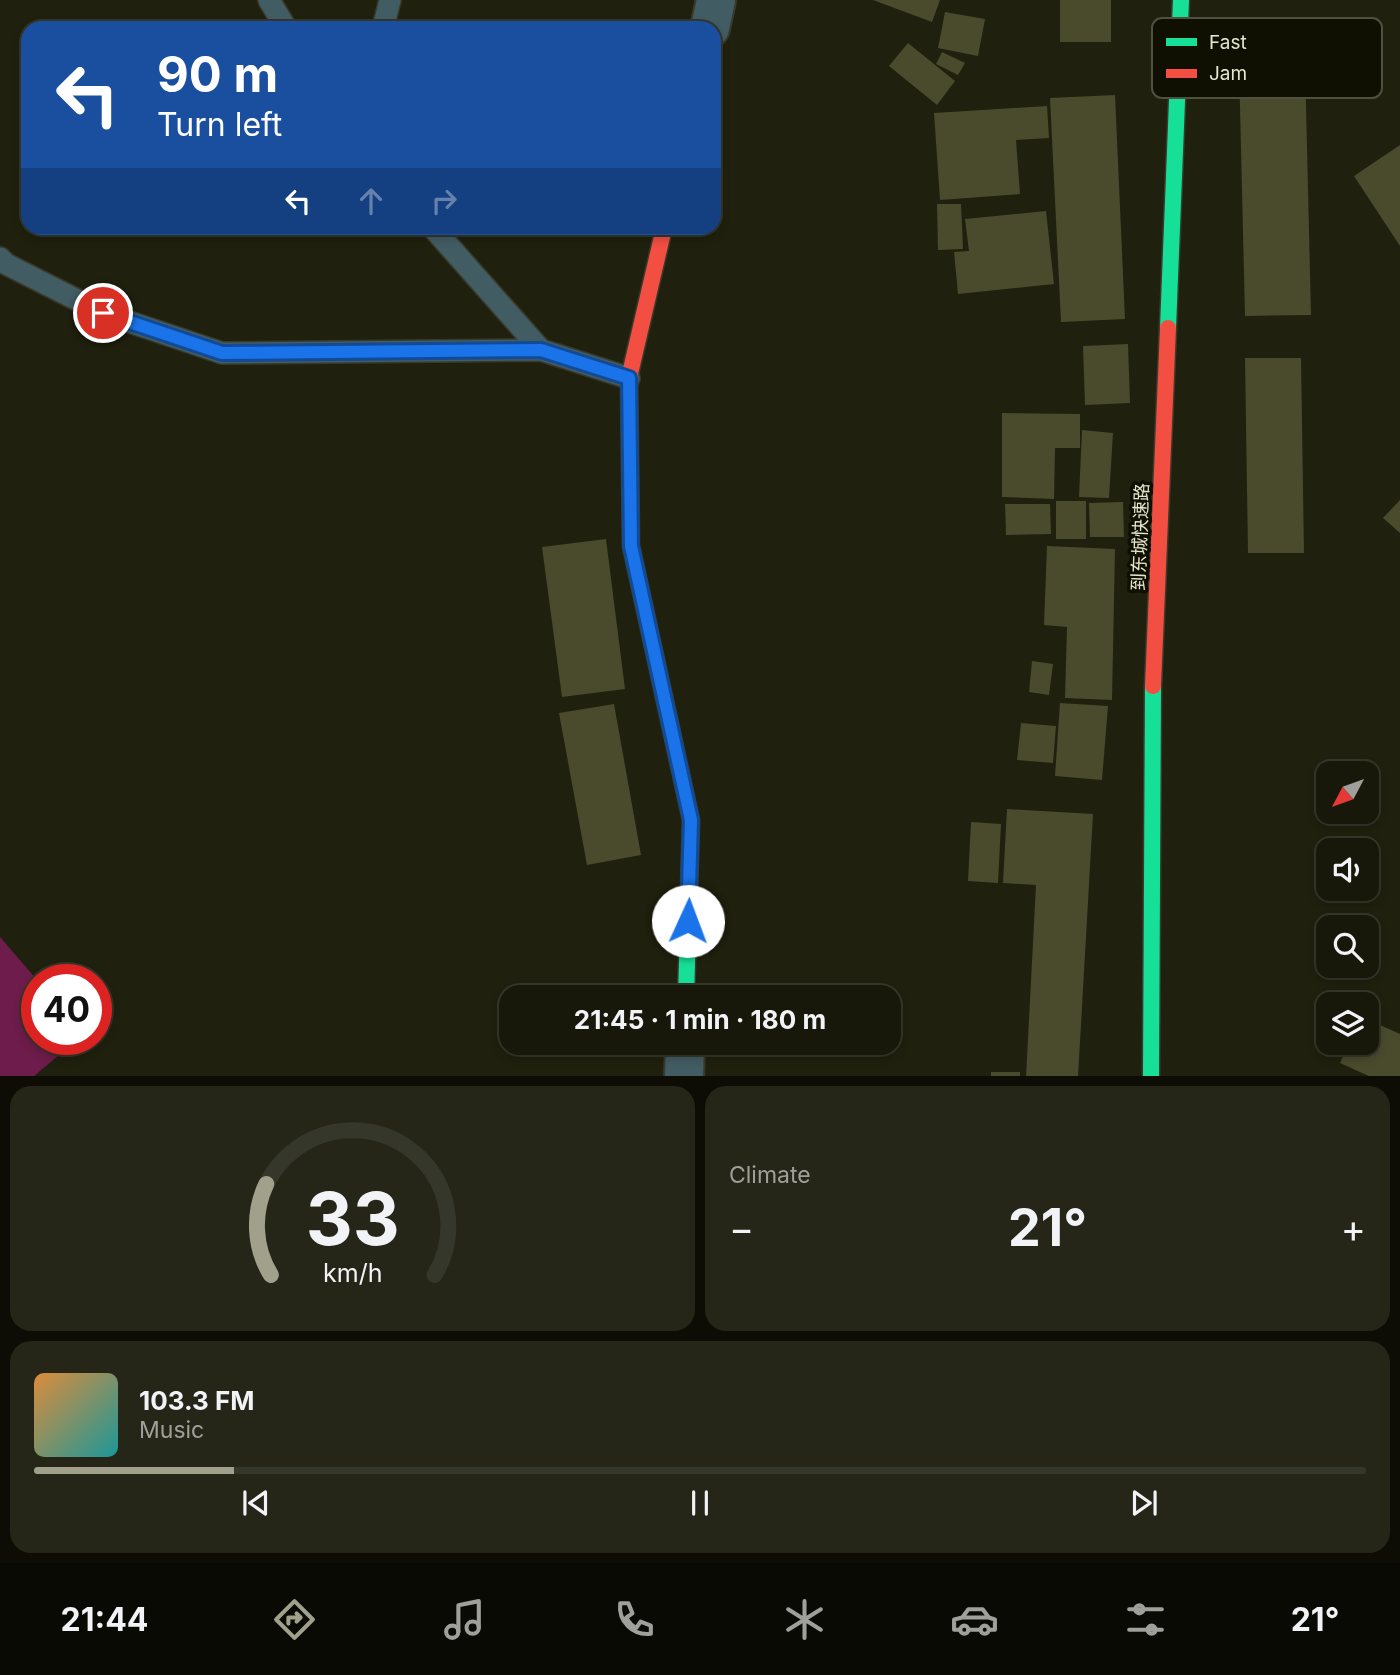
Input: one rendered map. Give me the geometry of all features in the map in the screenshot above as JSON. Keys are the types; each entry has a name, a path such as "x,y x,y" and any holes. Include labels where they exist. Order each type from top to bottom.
{"main road":[{"name":"到东城快速路","path":"1180,18 1181,0"},
{"name":"到东城快速路","path":"1151,1076 1152,705 1177,98"},
{"path":"662,235 629,378 631,546 691,820 686,985"}],"street":[{"path":"712,21 716,0"},
{"path":"684,1076 685,1055"}],"lane":[{"path":"269,0 282,21"},
{"path":"385,21 390,0"},
{"path":"439,235 541,350"},
{"path":"0,258 6,264 103,313 222,353 541,350 629,378"}],"shaded area":[{"path":"0,937 23,964 21,964 21,1055 59,1055 34,1076 0,1076"}],"building":[{"path":"873,0 940,0 932,22"},
{"path":"1060,0 1111,0 1111,42 1060,42"},
{"path":"945,12 985,19 978,56 938,48"},
{"path":"908,43 955,81 937,105 889,66"},
{"path":"942,52 965,63 958,75 936,64"},
{"path":"1115,95 1125,319 1061,322 1050,98"},
{"path":"1240,98 1306,98 1311,315 1245,316"},
{"path":"1047,106 1049,138 1016,140 1020,194 940,200 934,113"},
{"path":"1400,145 1400,246 1354,176"},
{"path":"937,204 961,204 963,249 938,250"},
{"path":"1046,211 1054,284 958,294 954,252 969,251 965,219"},
{"path":"1128,344 1130,403 1085,405 1083,346"},
{"path":"1245,358 1301,358 1304,553 1248,553"},
{"path":"1002,413 1080,414 1080,448 1055,448 1054,499 1002,497"},
{"path":"1082,430 1113,433 1109,498 1079,497"},
{"path":"1400,500 1400,533 1383,518"},
{"path":"1056,501 1086,501 1086,539 1056,539"},
{"path":"1123,502 1124,537 1090,537 1089,503"},
{"path":"1005,504 1050,504 1051,534 1006,535"},
{"path":"606,539 625,689 562,697 542,547"},
{"path":"1047,546 1115,549 1112,700 1065,698 1067,627 1044,625"},
{"path":"1032,661 1053,664 1049,695 1029,692"},
{"path":"1060,703 1108,706 1102,780 1055,776"},
{"path":"614,704 641,855 587,865 559,713"},
{"path":"1021,723 1056,726 1053,763 1017,760"},
{"path":"1007,809 1093,814 1078,1076 1026,1076 1036,885 1003,883"},
{"path":"971,822 1001,824 998,883 968,881"},
{"path":"1379,1024 1400,1034 1400,1076 1369,1076 1340,1063 1344,1055 1379,1055"},
{"path":"991,1072 1020,1072 1020,1076 991,1076"}],"traffic: fast":[{"path":"1180,18 1181,0"},
{"path":"1168,328 1177,98"},
{"path":"1151,1076 1153,686"},
{"path":"664,697 691,820 686,985"}],"traffic: jam":[{"path":"662,235 629,378 631,546 664,697"},
{"path":"1153,686 1168,328"}],"route":[{"path":"103,313 222,353 541,350 629,378 631,546 691,820 688,921"}]}
